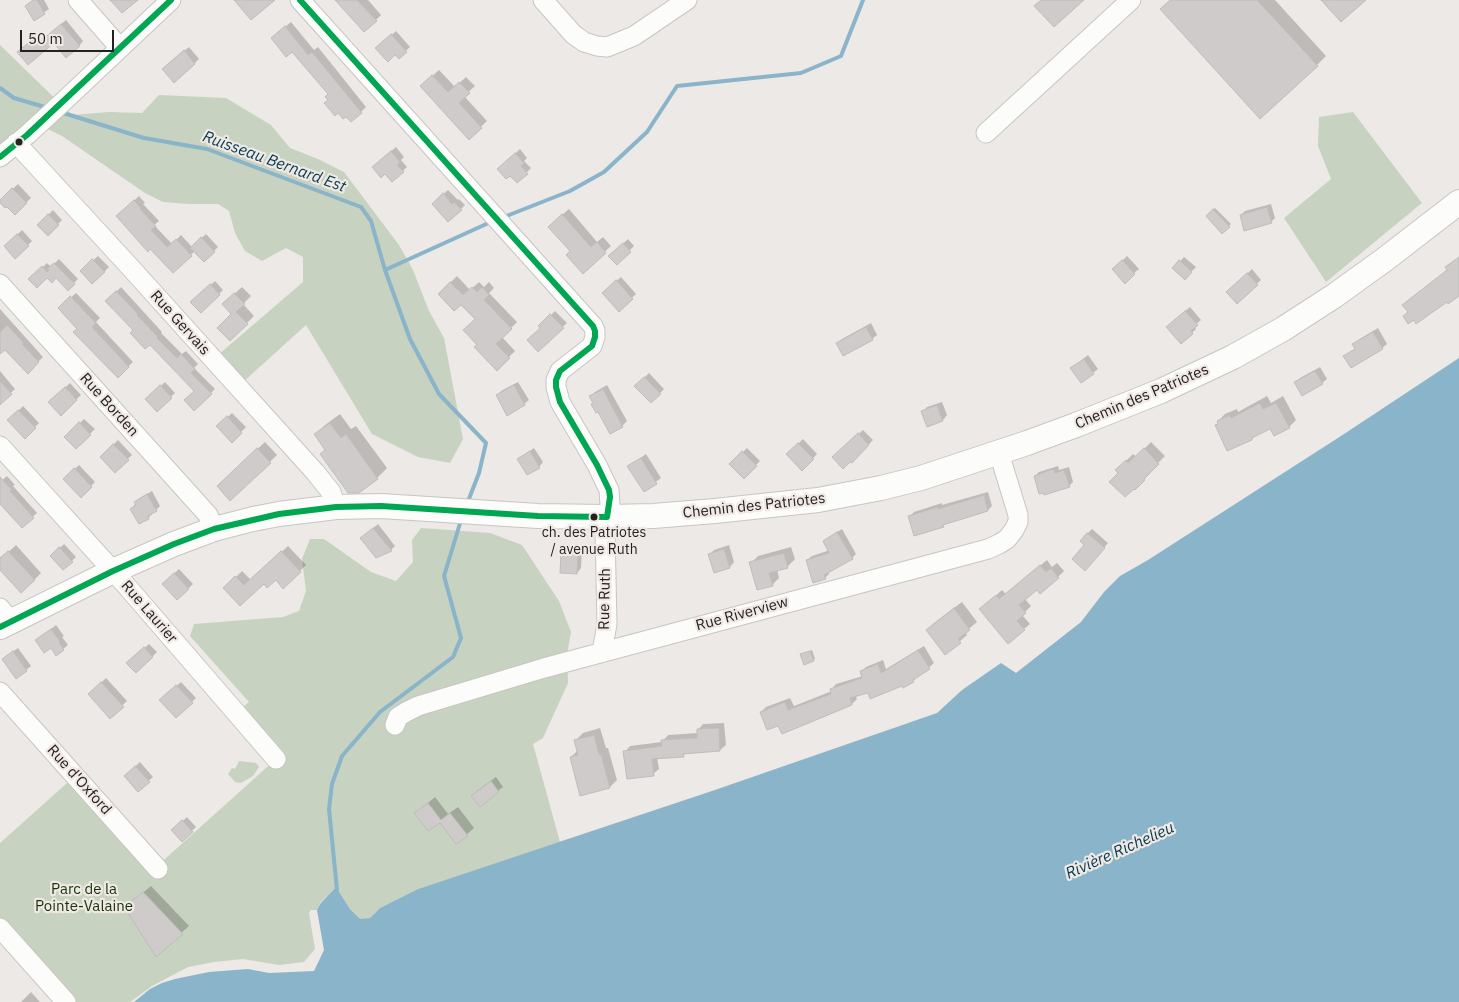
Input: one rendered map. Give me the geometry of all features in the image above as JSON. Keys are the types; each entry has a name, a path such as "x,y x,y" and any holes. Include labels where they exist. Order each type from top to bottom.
{"main road":[{"name":"Chemin des Patriotes","path":"3,619 165,547 214,530 270,516 308,510 381,506 530,516 607,517 663,515 715,511 839,496 921,478 1053,434 1161,391 1207,370 1258,343 1309,312 1358,279 1459,202"}],"street":[{"path":"78,0 120,48"},
{"path":"0,157 65,100 171,0"},
{"name":"Rue Ruth","path":"300,0 594,326 595,337 592,346 560,371 556,380 556,387 560,402 597,465 609,490 610,506 605,531 608,611 602,652"},
{"path":"543,0 573,34 584,42 607,47 634,36 687,0"},
{"path":"986,133 1130,0"},
{"name":"Rue Gervais","path":"21,139 130,266 315,472 331,492 336,507"},
{"name":"Rue Borden","path":"0,284 208,515 214,530"},
{"name":"Rue Laurier","path":"0,446 113,571 276,759"},
{"name":"Rue Riverview","path":"394,725 398,717 418,706 602,652 999,544 1007,539 1014,530 1018,522 1018,515 998,453"},
{"name":"Rue d'Oxford","path":"0,692 158,869"},
{"path":"0,928 66,1002"}],"green space":[{"path":"0,45 72,115 109,112 142,113 159,95 226,98 271,125 290,148 344,172 399,245 413,270 429,311 444,338 463,439 450,463 418,457 372,434 306,325 242,383 218,355 303,282 303,257 286,248 262,261 245,251 235,233 229,211 218,204 163,202 145,193 62,136 31,121 0,147"},
{"path":"1353,112 1422,203 1326,282 1284,218 1331,179 1318,146 1319,117"},
{"name":"Parc de la Pointe-Valaine","path":"421,528 490,533 522,545 559,601 571,632 567,654 568,683 543,738 533,744 560,842 418,889 380,908 370,918 360,920 350,909 336,887 320,903 317,910 311,910 309,913 315,949 304,962 279,965 243,959 214,962 188,967 152,986 130,1002 76,1002 0,918 0,843 76,775 156,867 276,759 236,713 249,702 190,636 194,624 283,617 299,611 306,591 302,559 310,539 324,539 371,572 396,581 413,562 412,540"},
{"path":"239,761 256,763 259,767 253,776 241,783 235,782 228,774 232,768 235,769"}],"water":[{"name":"Rivière Richelieu","path":"1459,358 1459,1002 134,1002 150,989 162,983 209,972 248,969 269,973 314,971 324,950 317,910 320,904 336,887 350,909 360,919 370,918 380,908 418,889 712,791 937,713 962,690 1001,663 1016,673 1081,622 1104,592 1120,576 1341,436"}],"building":[{"path":"33,0 37,0 45,14 34,21 25,6"},
{"path":"110,0 138,0 122,13"},
{"path":"234,0 275,0 251,20"},
{"path":"335,0 357,0 377,21 364,32"},
{"path":"1041,0 1084,0 1054,27 1034,6"},
{"path":"1170,0 1257,0 1318,66 1260,119 1160,9"},
{"path":"1321,0 1366,0 1341,22"},
{"path":"61,24 80,46 66,58 54,43 28,65 17,52 32,40 36,45"},
{"path":"285,26 308,55 312,52 362,113 351,122 346,117 343,119 338,113 335,116 324,103 328,100 325,97 328,94 292,52 286,57 271,38"},
{"path":"391,34 407,52 399,59 395,55 388,62 375,48"},
{"path":"184,50 195,64 174,83 162,69"},
{"path":"432,75 448,92 459,82 470,93 459,103 482,128 469,140 420,86"},
{"path":"391,151 400,162 397,165 404,172 392,182 385,174 381,178 372,167"},
{"path":"515,153 524,163 521,166 528,174 517,183 510,176 506,179 497,169"},
{"path":"12,188 27,203 15,215 0,203 0,200"},
{"path":"443,193 452,204 454,202 462,210 448,222 432,204"},
{"path":"134,200 156,226 151,230 167,247 176,239 192,256 173,273 150,249 148,252 116,216"},
{"path":"1267,207 1272,223 1244,231 1240,215"},
{"path":"1213,209 1230,227 1222,234 1206,216"},
{"path":"48,214 59,225 48,236 37,225"},
{"path":"562,214 591,247 597,242 606,253 583,274 566,255 570,251 548,227"},
{"path":"17,234 29,246 15,259 4,246"},
{"path":"201,237 215,252 204,262 190,248"},
{"path":"623,243 631,252 617,265 608,256"},
{"path":"1459,257 1459,296 1448,304 1447,302 1416,324 1414,320 1408,324 1403,316 1408,312 1402,305 1447,270 1445,267"},
{"path":"92,259 105,272 92,284 80,271"},
{"path":"1122,260 1135,274 1125,284 1112,269"},
{"path":"1179,260 1192,272 1185,280 1172,268"},
{"path":"54,263 75,284 68,291 56,278 52,283 47,278 37,288 28,279 42,266 47,272 49,270 47,269"},
{"path":"1247,273 1258,285 1237,304 1226,292"},
{"path":"616,280 633,299 619,312 602,293"},
{"path":"450,282 463,295 472,287 477,292 482,287 489,295 484,300 512,329 496,344 510,358 497,371 474,347 477,345 463,330 475,319 461,305 454,311 438,294"},
{"path":"210,284 220,295 201,313 190,302"},
{"path":"116,291 177,358 181,354 195,369 191,373 212,394 194,411 184,400 194,391 150,345 145,349 130,333 133,330 105,301"},
{"path":"234,293 245,304 236,312 248,324 230,341 217,328 231,314 222,304"},
{"path":"70,296 96,323 92,327 129,367 118,378 73,332 77,329 58,308"},
{"path":"1185,311 1198,325 1191,331 1193,334 1181,344 1166,327"},
{"path":"550,314 564,328 538,352 527,340 540,328 538,326"},
{"path":"7,325 39,362 28,374 5,350 0,354 0,332"},
{"path":"866,327 873,340 843,356 836,343"},
{"path":"1373,332 1383,349 1351,368 1343,356 1355,349 1352,344"},
{"path":"1084,359 1094,374 1081,383 1070,368"},
{"path":"1315,371 1323,384 1302,396 1294,382"},
{"path":"644,377 661,394 651,403 634,386"},
{"path":"0,381 12,394 0,405"},
{"path":"160,385 172,398 157,412 145,399"},
{"path":"514,385 525,405 507,416 496,395"},
{"path":"65,387 77,400 61,416 48,402"},
{"path":"603,389 623,427 610,434 598,412 596,413 591,404 593,403 589,396"},
{"path":"1260,403 1263,409 1276,403 1290,428 1274,436 1270,429 1252,438 1252,440 1227,451 1215,425 1218,424 1217,421 1230,415 1231,418"},
{"path":"937,405 943,421 927,427 921,411"},
{"path":"18,410 36,428 25,439 7,420"},
{"path":"227,416 242,433 232,443 216,426"},
{"path":"79,422 91,435 76,449 64,437"},
{"path":"330,423 341,438 346,434 378,479 359,493 348,493 320,454 325,450 314,434"},
{"path":"858,433 869,445 852,463 850,462 843,469 832,457"},
{"path":"798,443 814,459 802,471 786,454"},
{"path":"113,444 129,460 115,473 100,457"},
{"path":"257,448 271,463 230,501 217,486"},
{"path":"1144,448 1159,464 1135,490 1125,497 1109,482 1118,473 1115,470 1126,460 1128,463"},
{"path":"530,451 540,468 527,475 517,459"},
{"path":"742,451 757,466 744,479 729,464"},
{"path":"641,458 657,484 644,492 627,466"},
{"path":"74,468 92,487 81,498 63,479"},
{"path":"1053,469 1055,473 1064,470 1070,487 1044,495 1043,493 1039,494 1034,476"},
{"path":"0,477 34,518 22,528 0,504"},
{"path":"147,494 157,511 148,516 149,519 139,524 130,509 136,505 134,502"},
{"path":"984,495 988,511 914,536 908,516"},
{"path":"373,528 392,551 376,558 360,538"},
{"path":"837,532 853,559 824,575 826,579 813,583 806,560 829,553 823,541"},
{"path":"1087,533 1105,548 1085,571 1072,559 1084,545 1080,541"},
{"path":"59,547 73,562 63,570 50,556"},
{"path":"724,549 730,568 714,573 708,554"},
{"path":"8,551 35,580 21,593 0,570 0,558"},
{"path":"281,551 301,572 283,589 276,580 267,588 264,584 240,606 223,588 235,576 244,585"},
{"path":"561,552 578,552 577,574 560,573"},
{"path":"784,553 788,568 769,573 773,586 757,590 749,562"},
{"path":"1040,565 1046,572 1051,568 1059,578 1040,594 1037,590 1019,605 1026,613 1017,621 1025,630 1008,644 979,609 996,595 999,599"},
{"path":"174,573 189,589 177,600 162,584"},
{"path":"954,608 970,630 958,639 961,643 945,655 926,630"},
{"path":"51,629 64,650 56,656 51,648 44,653 35,640"},
{"path":"144,647 153,657 136,673 126,663"},
{"path":"918,650 930,669 903,688 902,686 870,699 868,693 850,698 852,705 782,734 778,726 767,730 760,712 785,702 788,710 831,694 830,689 862,678 860,671 878,664 881,673"},
{"path":"13,651 27,671 16,679 2,659"},
{"path":"810,651 814,661 804,665 800,654"},
{"path":"101,682 124,707 110,719 88,694"},
{"path":"176,685 193,703 176,718 159,700"},
{"path":"719,728 720,751 683,754 684,757 652,759 654,776 627,779 623,751 662,746 661,740 697,738 697,729"},
{"path":"594,735 610,788 580,796 570,757 578,755 574,740"},
{"path":"135,766 150,782 138,792 124,776"},
{"path":"491,781 499,792 480,807 471,796"},
{"path":"428,803 441,820 450,813 468,836 456,844 440,823 428,831 414,813"},
{"path":"182,820 193,832 182,842 171,830"},
{"path":"143,892 183,934 156,957 124,907"}],"waterway":[{"path":"504,217 570,191 604,172 647,132 677,86 801,73 841,56 863,0"},
{"name":"Ruisseau Bernard Est","path":"0,88 14,98 48,108"},
{"name":"Ruisseau Bernard Est","path":"60,112 144,138 207,149 361,207 371,221 385,270 410,339 439,394 486,443 479,473 467,504"},
{"path":"385,270 493,221"},
{"path":"337,890 329,809 332,784 342,756 380,712 453,657 461,638 444,576 461,520"}],"transit line":[{"path":"0,157 27,135 171,0"},
{"path":"0,627 113,571 174,544 214,529 279,514 336,507 381,506 538,516 607,517 610,497 609,490 597,465 560,402 556,387 556,380 560,371 592,346 595,337 593,326 300,0"}],"place":[{"name":"ch. des Patriotes / avenue Ruth","path":"594,517"}]}
